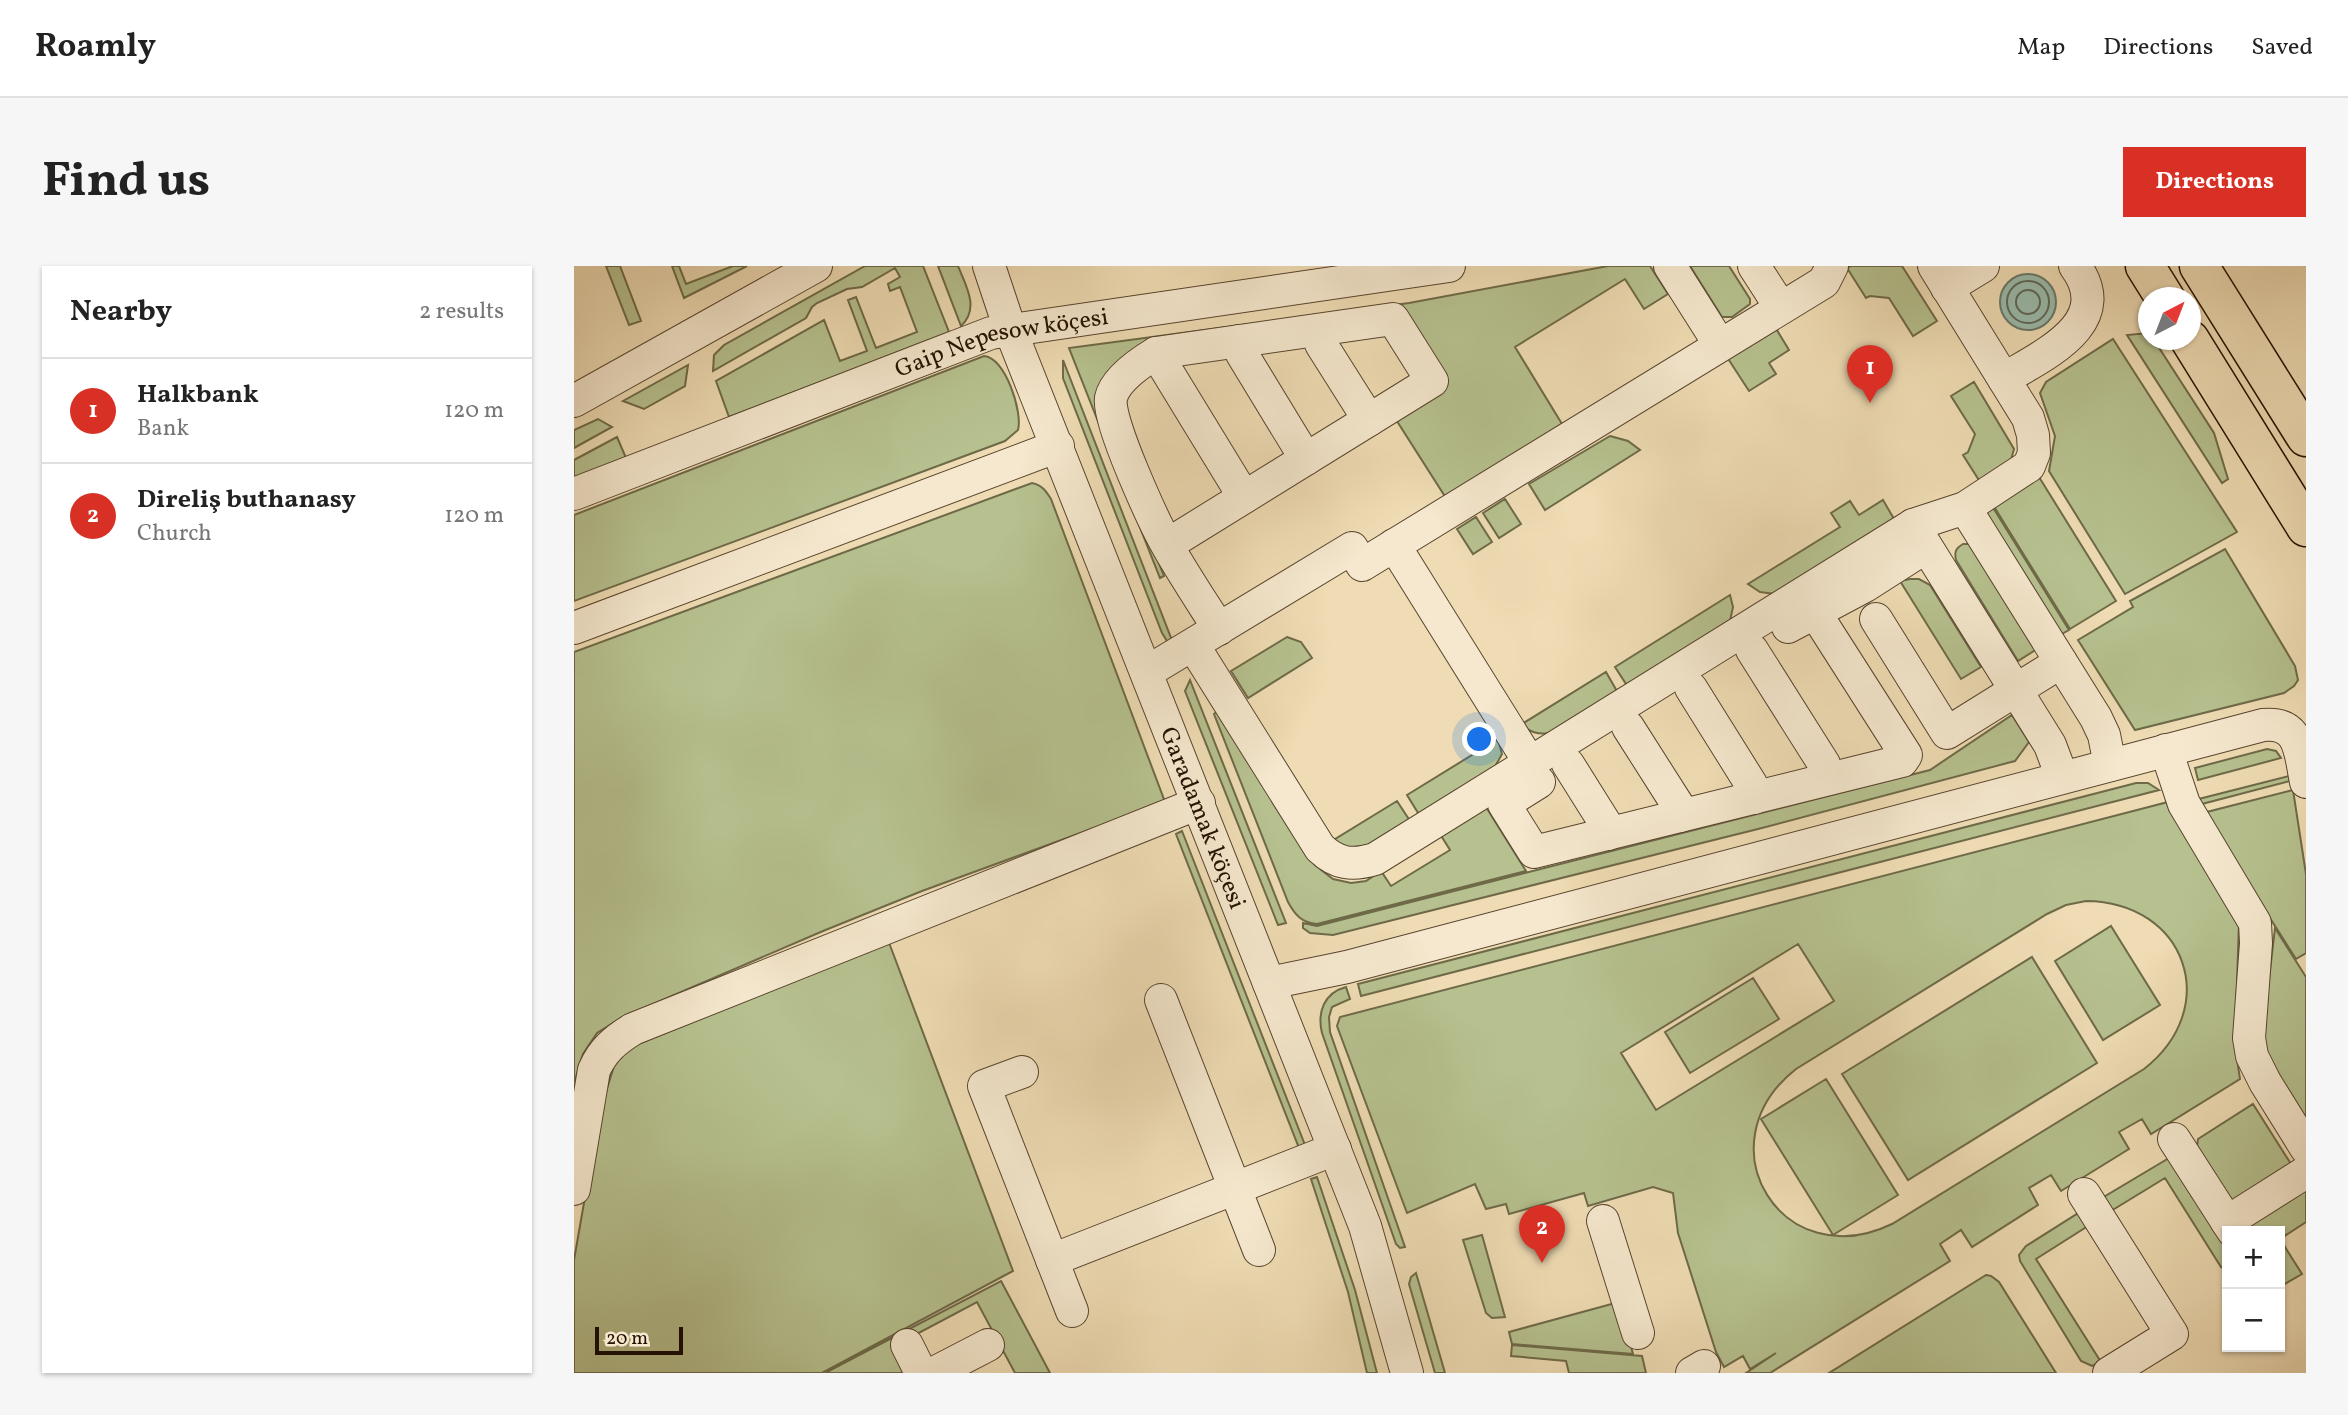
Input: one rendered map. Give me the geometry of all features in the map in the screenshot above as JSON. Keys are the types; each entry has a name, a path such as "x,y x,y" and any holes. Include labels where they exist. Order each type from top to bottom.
{"main road":[{"path":"2145,266 2158,287"},
{"path":"2199,266 2306,437"},
{"path":"2196,350 2306,527"}],"street":[{"path":"574,401 816,266"},
{"name":"Garadamak köçesi","path":"989,266 1010,329 1365,1226 1407,1373"},
{"name":"Gaip Nepesow köçesi","path":"574,495 971,340 1010,329 1449,266"},
{"path":"1670,266 1720,345"},
{"path":"1754,266 1781,308"},
{"path":"1167,545 1432,381 1393,319 1156,353 1130,371 1117,387 1111,396 1110,412 1129,462 1206,637 1320,848 1337,861 1349,864 1374,859 1530,763 1919,536 2029,466 2034,453 2034,435 2028,418 1941,277 1983,266"},
{"path":"2004,379 2066,341 2075,331 2082,320 2087,295 2079,267"},
{"path":"1147,672 1352,548 1362,565 1781,308 1823,271"},
{"path":"1320,330 1321,344 1369,420"},
{"path":"1239,341 1242,354 1306,459"},
{"path":"1156,353 1244,497"},
{"path":"574,628 1058,446"},
{"path":"1965,508 2096,718 2104,736 2110,765"},
{"path":"1814,611 1906,755 1902,761 1534,852 1504,804 1814,611 1865,586 1919,536"},
{"path":"1919,536 2050,746 2062,777"},
{"path":"1394,545 1530,763"},
{"path":"1876,619 1947,733 2061,662"},
{"path":"1752,650 1824,764 1827,779"},
{"path":"1690,688 1751,784 1754,798"},
{"path":"1269,984 1361,963 2263,725 2278,723 2286,727 2296,739 2305,777"},
{"path":"1628,727 1678,804 1680,816"},
{"path":"2166,750 2183,803 2255,923 2249,1038 2252,1056 2306,1148"},
{"path":"1568,764 1605,823 1608,834"},
{"path":"574,1189 594,1070 602,1053 618,1038 633,1029 1199,803"},
{"path":"1161,1000 1259,1250"},
{"path":"1022,1072 984,1086 1072,1311"},
{"path":"2174,1139 2229,1226"},
{"path":"1052,1260 1335,1149"},
{"path":"2231,1226 2306,1172"},
{"path":"2084,1194 2172,1334 2119,1370"},
{"path":"1603,1222 1638,1333"},
{"path":"907,1345 921,1373"},
{"path":"950,1369 988,1345"}],"green space":[{"path":"606,266 620,266 641,321 629,325"},
{"path":"672,266 679,266 686,284 733,266 747,266 684,298"},
{"path":"865,266 923,266 949,332 729,417 716,381 824,320 840,361 867,351 848,300 856,297 876,348 917,332 900,287 890,291 888,284 900,277 895,268 862,287 847,289 817,303 806,318 713,371 714,355 724,345"},
{"path":"938,266 958,266 965,281 971,304 967,319 961,326"},
{"path":"1608,266 1650,266 1668,294 1644,309 1625,279 1515,347 1562,424 1446,498 1395,418 1446,386 1398,311 1146,345 1102,420 1164,576 1160,578 1069,348 1409,303"},
{"path":"1690,266 1729,266 1750,299 1750,304 1732,317 1722,317"},
{"path":"1902,266 1937,321 1913,336 1889,298 1866,298 1847,268"},
{"path":"1775,327 1789,350 1769,363 1776,374 1749,391 1727,357"},
{"path":"2138,334 2138,350 2160,350 2214,433 2228,479 2222,483 2127,335"},
{"path":"2113,339 2237,532 2125,594 2049,471 2055,436 2040,393 2046,382"},
{"path":"984,356 999,365 1011,387 1018,411 1018,430 1005,441 574,601 574,515"},
{"path":"1063,360 1173,643 1167,641 1162,633 1063,378"},
{"path":"688,365 685,386 644,409 623,401"},
{"path":"1974,382 2014,449 2011,460 1982,485 1963,455 1968,452 1975,434 1951,396"},
{"path":"598,419 612,427 574,448 574,430"},
{"path":"1610,436 1628,441 1640,450 1545,510 1529,484"},
{"path":"617,437 626,458 574,479 574,460"},
{"path":"2039,477 2116,601 2070,629 1993,505"},
{"path":"1032,483 1043,489 1051,499 1165,802 922,891 623,1017 597,1033 583,1054 576,1077 578,1090 574,1118 574,652"},
{"path":"1505,499 1521,524 1499,538 1483,513"},
{"path":"1883,500 1894,519 1775,594 1760,592 1748,584 1840,527 1831,513 1850,501 1859,515"},
{"path":"1992,506 2069,630 2060,635 1984,511"},
{"path":"1476,517 1492,542 1473,554 1457,529"},
{"path":"1963,544 1970,544 2037,649 2018,661 1956,560 1956,550"},
{"path":"2225,549 2295,666 2298,680 2284,693 2135,730 2078,640 2133,607 2130,601"},
{"path":"1919,579 1930,585 1981,667 1961,679 1900,581"},
{"path":"1730,595 1733,607 1730,621 1628,687 1615,667"},
{"path":"1287,637 1301,642 1312,658 1248,698 1231,671"},
{"path":"1606,672 1618,693 1549,733 1534,732 1522,724"},
{"path":"1190,680 1286,923 1278,925 1185,691"},
{"path":"1219,710 1315,865 1333,879 1351,883 1366,881 1381,871 1391,886 1450,850 1440,834 1486,807 1526,871 1317,924 1303,920 1288,902 1214,714"},
{"path":"2012,715 2029,742 2015,761 1762,828 1333,935 1310,933 1303,928 1303,923 1317,926 1930,770"},
{"path":"1498,739 1502,754 1493,770 1420,816 1407,795"},
{"path":"2267,749 2276,751 2281,758 2198,780 2195,768"},
{"path":"2289,776 2290,781 2198,805 2195,800"},
{"path":"2136,783 2148,783 2159,790 1361,996 1358,984"},
{"path":"2293,790 2306,874 2306,953 2296,959 2203,813"},
{"path":"1397,801 1410,821 1367,848 1351,851 1332,841"},
{"path":"2168,802 2239,922 2235,1046 2240,1079 2151,1134 2142,1119 2119,1132 2129,1149 2061,1191 2051,1175 2029,1188 2038,1205 1972,1247 1961,1230 1940,1244 1950,1261 1770,1373 1746,1373 1776,1353 1750,1369 1743,1356 1724,1367 1716,1352 1678,1233 1673,1193 1653,1187 1588,1206 1584,1193 1509,1214 1506,1204 1486,1209 1475,1184 1407,1213 1337,1026 1340,1017","holes":["2086,901 2120,906 2148,919 2169,938 2182,962 2187,989 2182,1017 2168,1044 2144,1069 1892,1224 1853,1236 1818,1233 1788,1218 1767,1195 1755,1165 1755,1133 1768,1100 1796,1069 2047,914 2066,905","1798,944 1834,1001 1656,1110 1621,1053"]},
{"path":"1182,831 1305,1145 1299,1148 1176,834"},
{"path":"2111,926 2160,1005 2103,1040 2055,961"},
{"path":"2275,928 2306,977 2306,1126 2265,1048 2263,1031"},
{"path":"888,940 1013,1271 822,1373 574,1373 574,1260 600,1111 615,1063 624,1050"},
{"path":"2032,957 2097,1063 1908,1180 1842,1074"},
{"path":"1753,978 1779,1019 1690,1073 1665,1032"},
{"path":"1346,987 1350,999 1332,1007 1329,1017 1330,1032 1405,1247 1400,1248 1396,1244 1322,1033 1324,1004 1332,994"},
{"path":"1826,1079 1898,1195 1833,1235 1761,1119"},
{"path":"2253,1104 2291,1164 2231,1203 2197,1147 2198,1139"},
{"path":"2169,1158 2222,1241 2222,1268 2165,1178 2111,1211 2102,1198"},
{"path":"1317,1177 1355,1290 1377,1373 1367,1373 1348,1292 1311,1179"},
{"path":"2306,1189 2306,1222 2285,1236 2285,1226 2251,1226"},
{"path":"2080,1212 2088,1226 2036,1259 2101,1362 2092,1366 2081,1361 2020,1261 2019,1255 2026,1246"},
{"path":"1482,1235 1505,1317 1492,1318 1486,1313 1463,1240"},
{"path":"2285,1247 2302,1274 2285,1284"},
{"path":"1416,1273 1445,1373 1435,1373 1409,1284"},
{"path":"1986,1275 1999,1282 2056,1373 1829,1373"},
{"path":"1001,1281 1050,1373 1015,1373 977,1302 894,1346 908,1373 825,1373"},
{"path":"1619,1302 1633,1354 1512,1344 1509,1332"},
{"path":"1512,1345 1642,1356 1646,1373 1569,1373 1566,1361 1511,1356"}],"water":[{"path":"2028,274 2039,276 2048,282 2054,291 2054,313 2048,322 2039,328 2028,330 2017,328 2008,322 2002,313 2000,302 2002,291 2008,282 2017,276"}],"place":[{"name":"Halkbank","path":"1870,403"},
{"name":"Direliş buthanasy","path":"1542,1263"}]}
